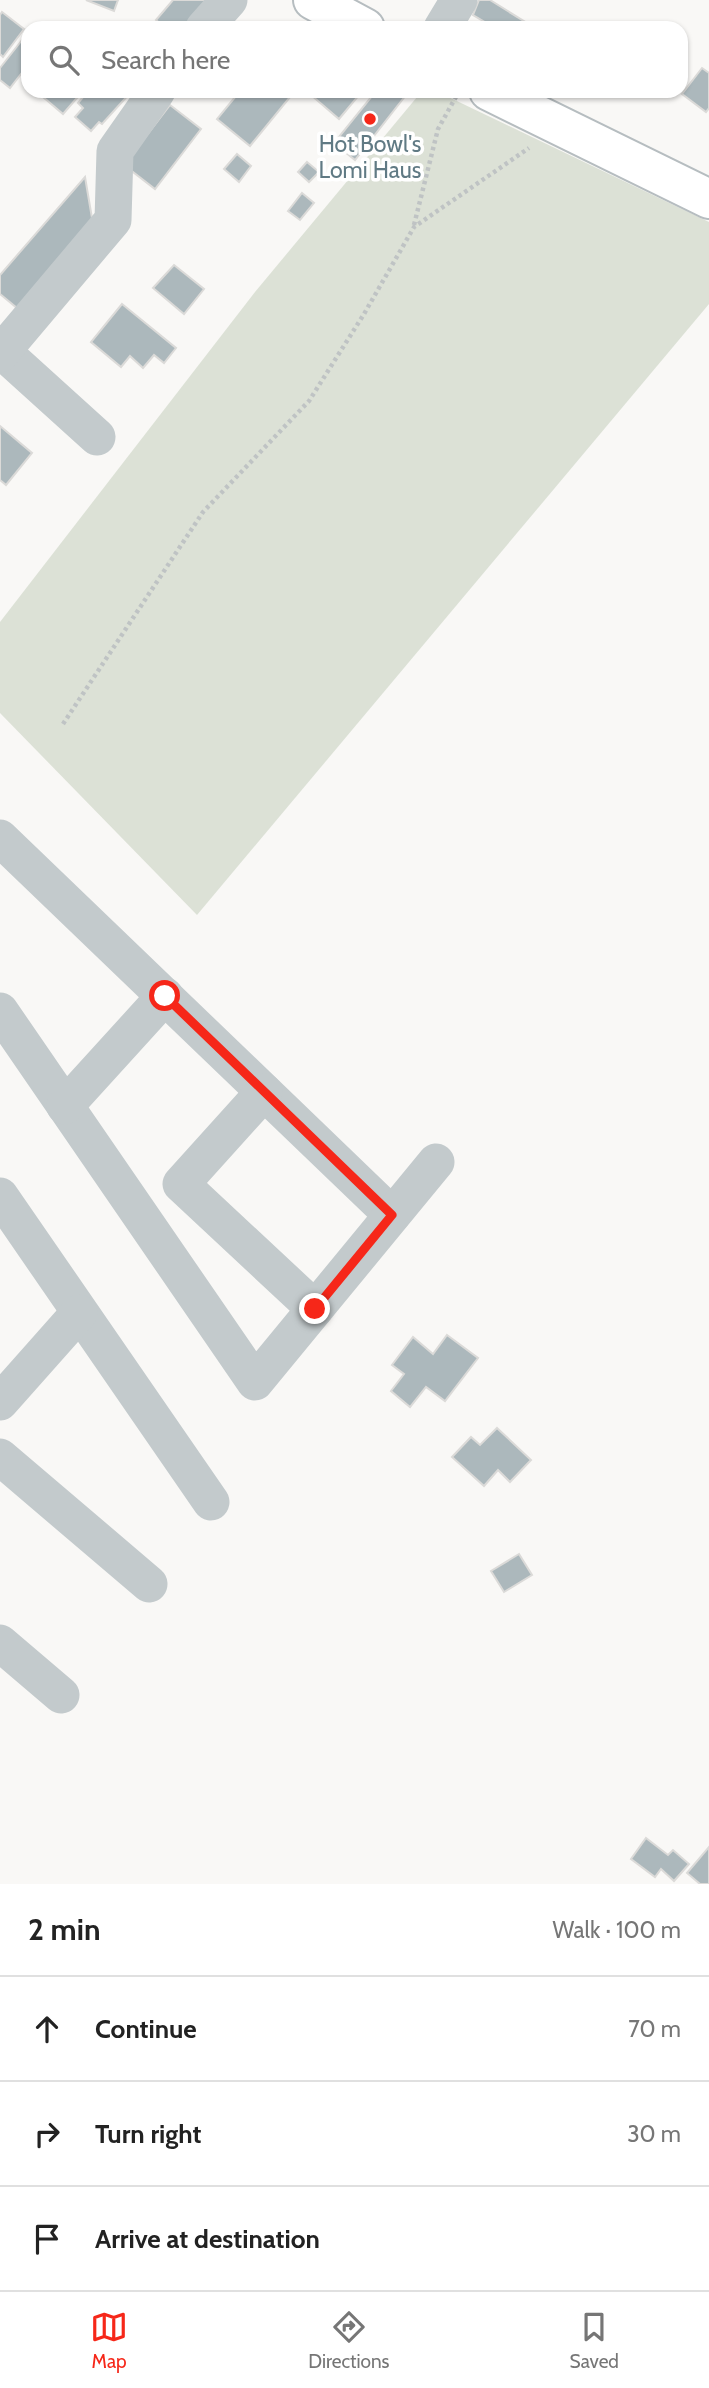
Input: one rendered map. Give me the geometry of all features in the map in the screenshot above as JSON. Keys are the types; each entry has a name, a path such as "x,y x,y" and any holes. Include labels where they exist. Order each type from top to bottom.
{"main road":[{"path":"313,0 352,21"},
{"path":"504,98 709,199"}],"street":[{"path":"210,21 229,0"},
{"path":"446,21 459,0"},
{"path":"97,438 1,352 113,219 115,151 152,98"},
{"path":"0,838 392,1215"},
{"path":"65,1106 165,996"},
{"path":"0,1011 255,1382 436,1162"},
{"path":"264,1092 181,1184 315,1309"},
{"path":"0,1196 211,1502"},
{"path":"0,1402 79,1313"},
{"path":"0,1457 149,1584"},
{"path":"0,1643 61,1695"}],"path":[{"path":"63,724 203,512 309,401 364,314 414,227 438,129 455,98"},
{"path":"414,227 561,125"}],"shaded area":[{"path":"416,98 451,98 709,222 709,304 197,915 0,713 0,622 255,292"}],"building":[{"path":"86,0 118,0 114,11"},
{"path":"173,0 217,0 199,21 156,20"},
{"path":"479,0 490,0 524,21 483,21 473,15"},
{"path":"2,12 21,27 21,33 3,57 0,54"},
{"path":"21,41 21,74 10,88 0,80 0,68"},
{"path":"702,68 709,73 709,108 706,112 687,98 688,86"},
{"path":"44,98 77,98 63,114"},
{"path":"82,98 126,98 102,124 99,122 91,131 75,117 83,108 78,103"},
{"path":"234,98 289,98 250,146 217,119"},
{"path":"314,98 357,98 339,119"},
{"name":"Hot Bowl's Lomi Haus","path":"370,98 404,98 355,160 334,143"},
{"path":"170,105 201,129 155,189 124,165"},
{"path":"237,154 251,166 239,182 224,169"},
{"path":"307,162 319,172 309,182 298,172"},
{"path":"85,177 93,224 23,313 0,294 0,275"},
{"path":"302,193 314,203 300,220 288,211"},
{"path":"174,265 204,289 184,314 153,288"},
{"path":"122,304 176,348 164,363 154,355 143,368 130,356 121,367 91,342"},
{"path":"0,426 32,453 6,485 0,480"},
{"path":"447,1335 478,1358 445,1401 426,1387 410,1407 391,1391 404,1374 392,1365 413,1337 433,1354"},
{"path":"497,1428 531,1460 510,1482 498,1470 484,1486 452,1457 471,1437 480,1445"},
{"path":"519,1554 532,1575 504,1592 491,1571"},
{"path":"646,1838 668,1855 673,1850 689,1864 674,1881 661,1869 655,1877 631,1859"},
{"path":"709,1847 709,1884 700,1884 687,1873"}],"place":[{"name":"Hot Bowl's Lomi Haus","path":"370,119"}],"route":[{"path":"165,996 392,1215 315,1309"}]}
